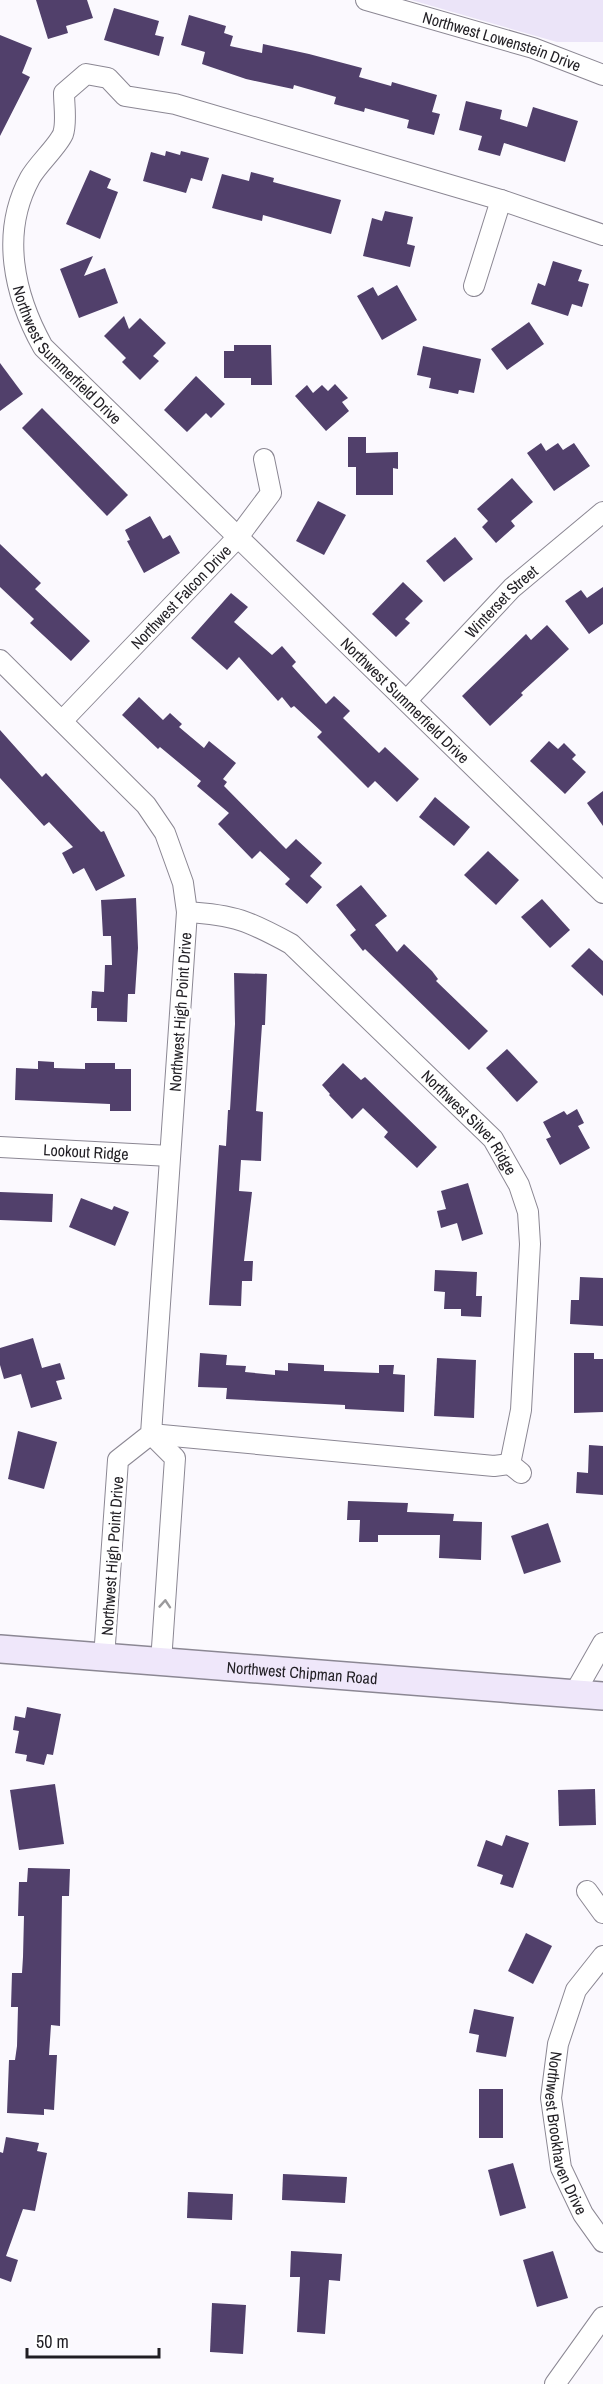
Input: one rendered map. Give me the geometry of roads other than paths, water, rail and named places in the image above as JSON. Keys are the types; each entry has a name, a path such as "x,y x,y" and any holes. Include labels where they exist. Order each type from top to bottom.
{"main road":[{"name":"Northwest Chipman Road","path":"0,1649 448,1682 603,1696"}],"street":[{"name":"Northwest Lowenstein Drive","path":"366,0 533,48 603,75"},
{"name":"Northwest Summerfield Drive","path":"603,235 501,200 175,104 126,96 108,78 86,74 64,93 63,134 29,178 20,198 11,231 16,281 26,317 44,347 408,699 603,892"},
{"path":"474,286 501,200"},
{"name":"Northwest Falcon Drive","path":"62,721 238,537 271,493 264,459"},
{"name":"Winterset Street","path":"408,699 512,588 603,512"},
{"name":"Northwest High Point Drive","path":"0,660 146,805 165,834 183,883 188,912 151,1434 118,1460 104,1658"},
{"name":"Northwest Silver Ridge","path":"151,1434 515,1469 521,1410 530,1244 528,1212 506,1158 493,1139 291,944 258,925 228,915 188,912"},
{"name":"Lookout Ridge","path":"0,1147 170,1156"},
{"path":"151,1434 176,1458 161,1662"},
{"path":"574,1694 603,1642"},
{"path":"587,1891 603,1913"},
{"name":"Northwest Brookhaven Drive","path":"603,1956 576,1990 558,2044 551,2098 561,2168 583,2214 603,2242"},
{"path":"555,2384 603,2317"}]}
